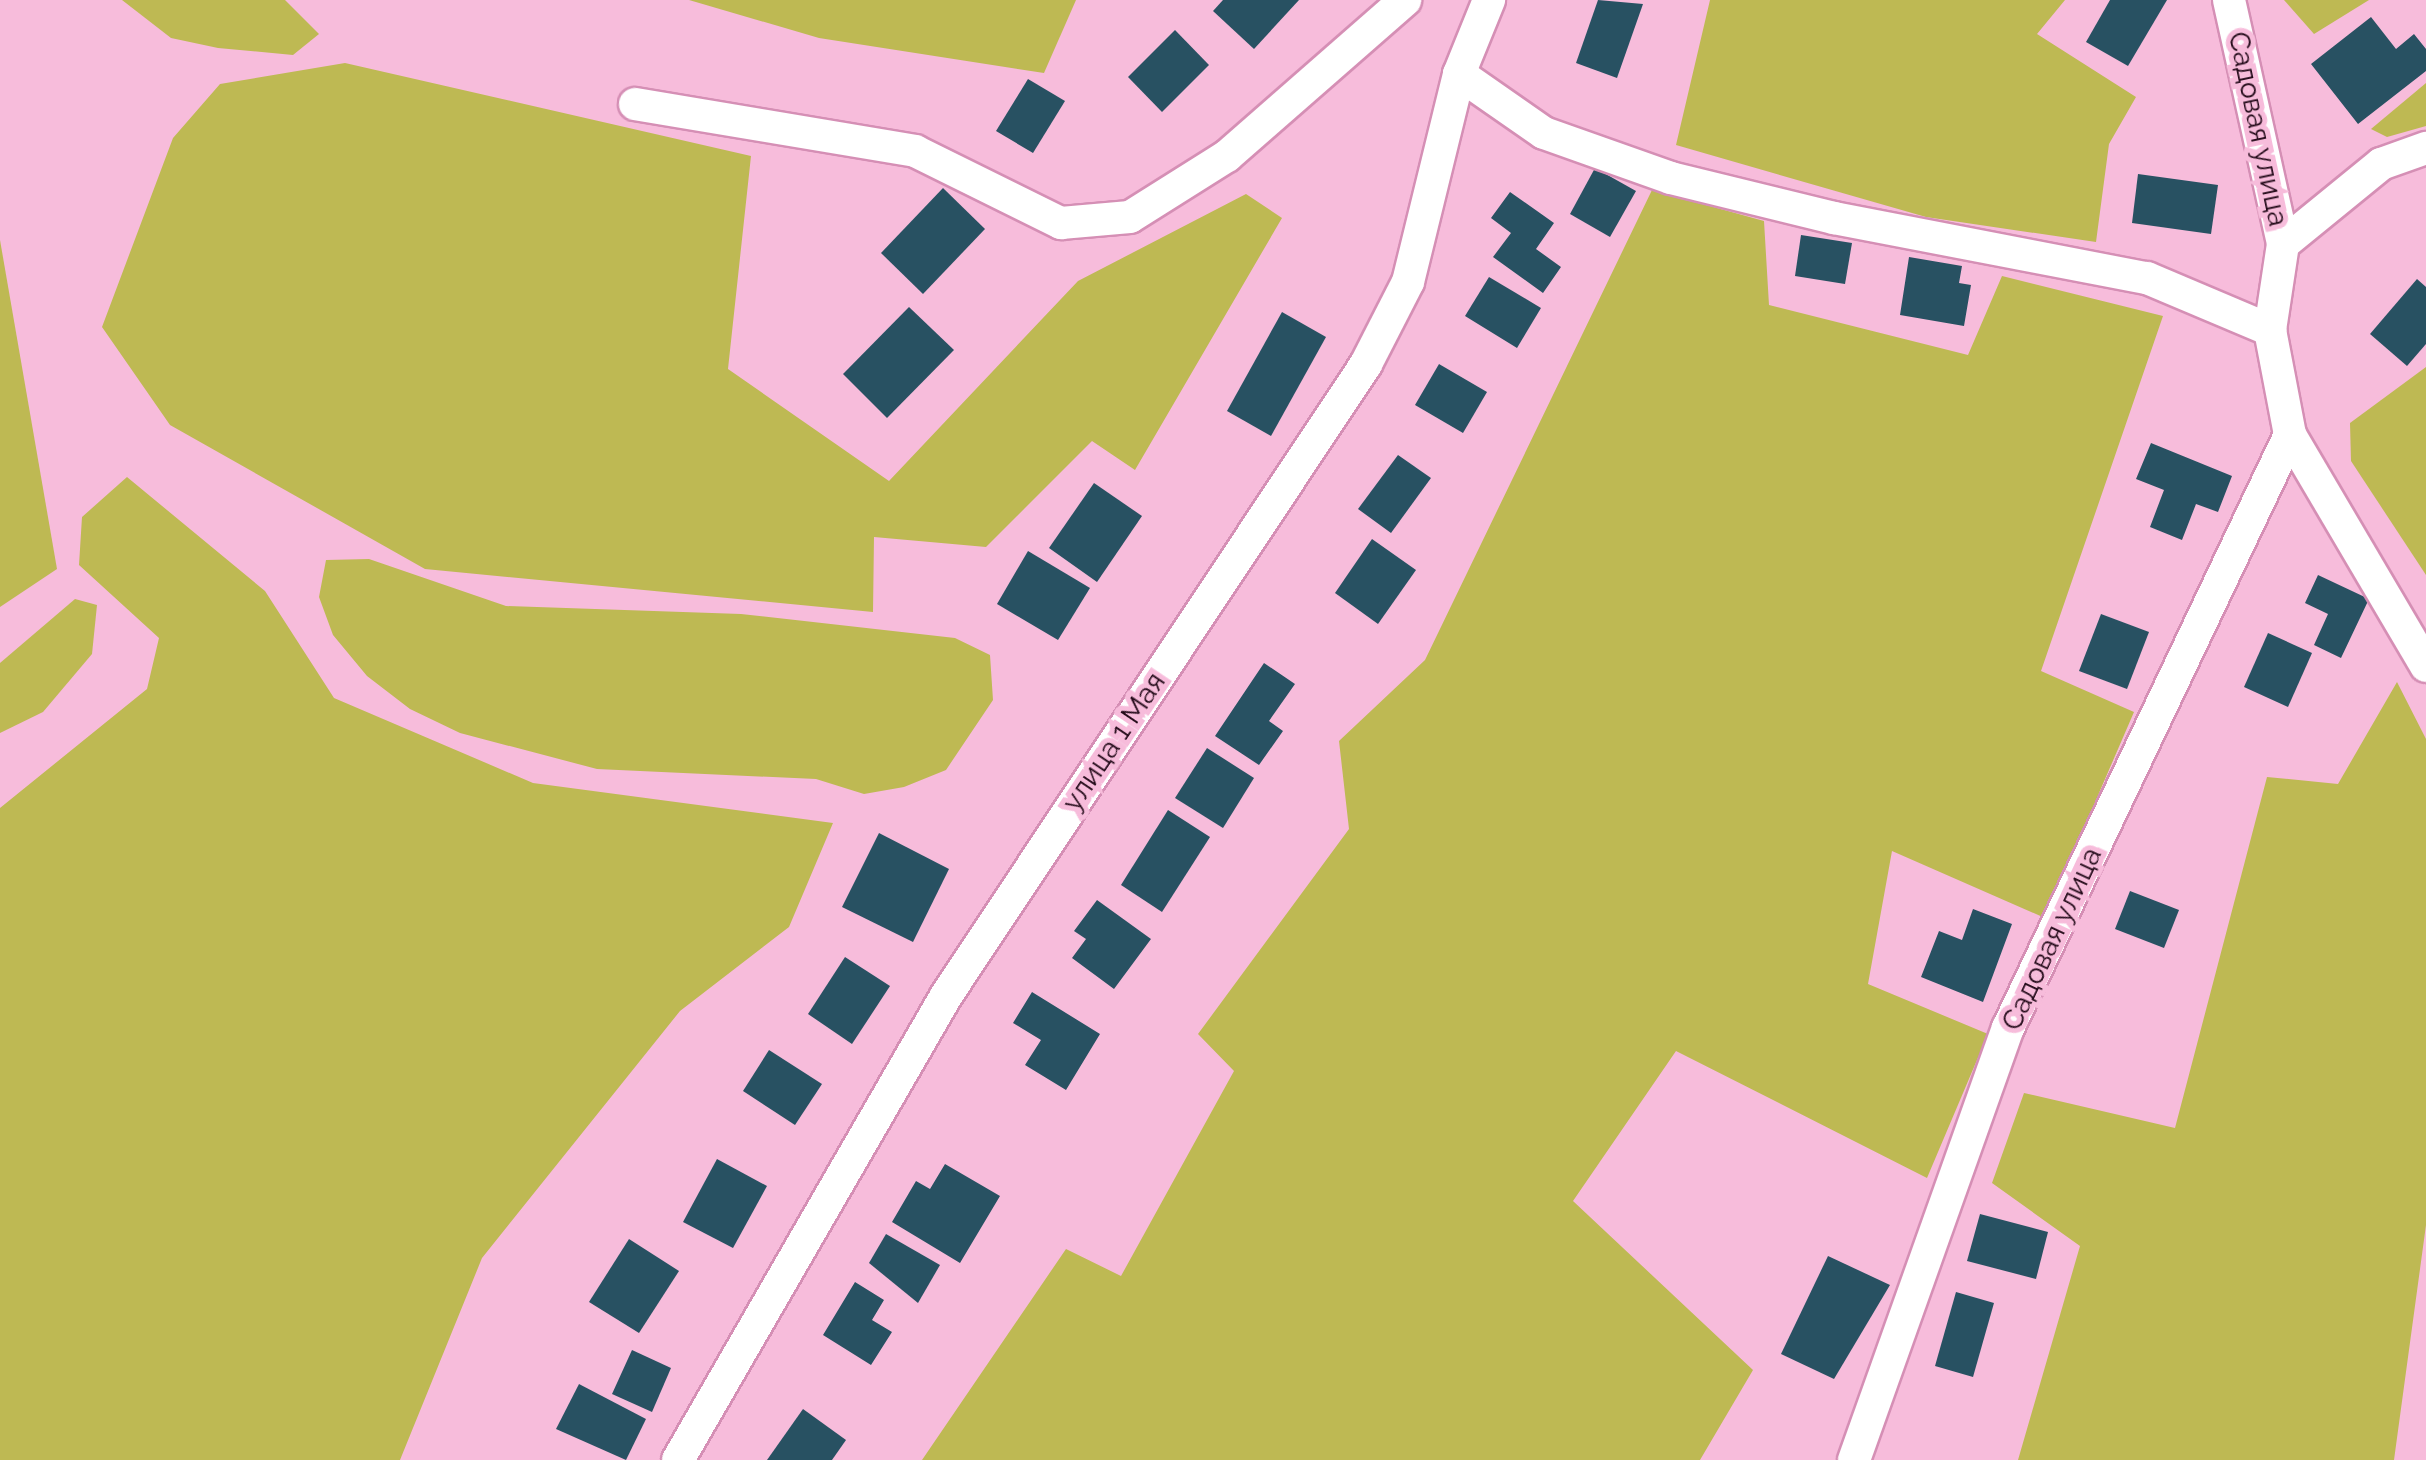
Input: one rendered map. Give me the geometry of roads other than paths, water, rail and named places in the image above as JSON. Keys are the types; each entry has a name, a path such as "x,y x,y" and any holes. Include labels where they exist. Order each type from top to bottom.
{"street":[{"path":"635,104 914,151 1061,223 1130,217 1227,156 1404,0"},
{"name":"улица 1 Мая","path":"678,1460 946,996 1366,364 1408,282 1459,74 1489,0"},
{"name":"Садовая улица","path":"2229,0 2284,244 2270,330 2290,435 2426,666"},
{"path":"1459,74 1544,133 1671,178 1834,218 2147,278 2270,330"},
{"path":"2284,244 2380,164 2426,148"},
{"name":"Садовая улица","path":"1854,1460 2008,1028 2290,435"}]}
